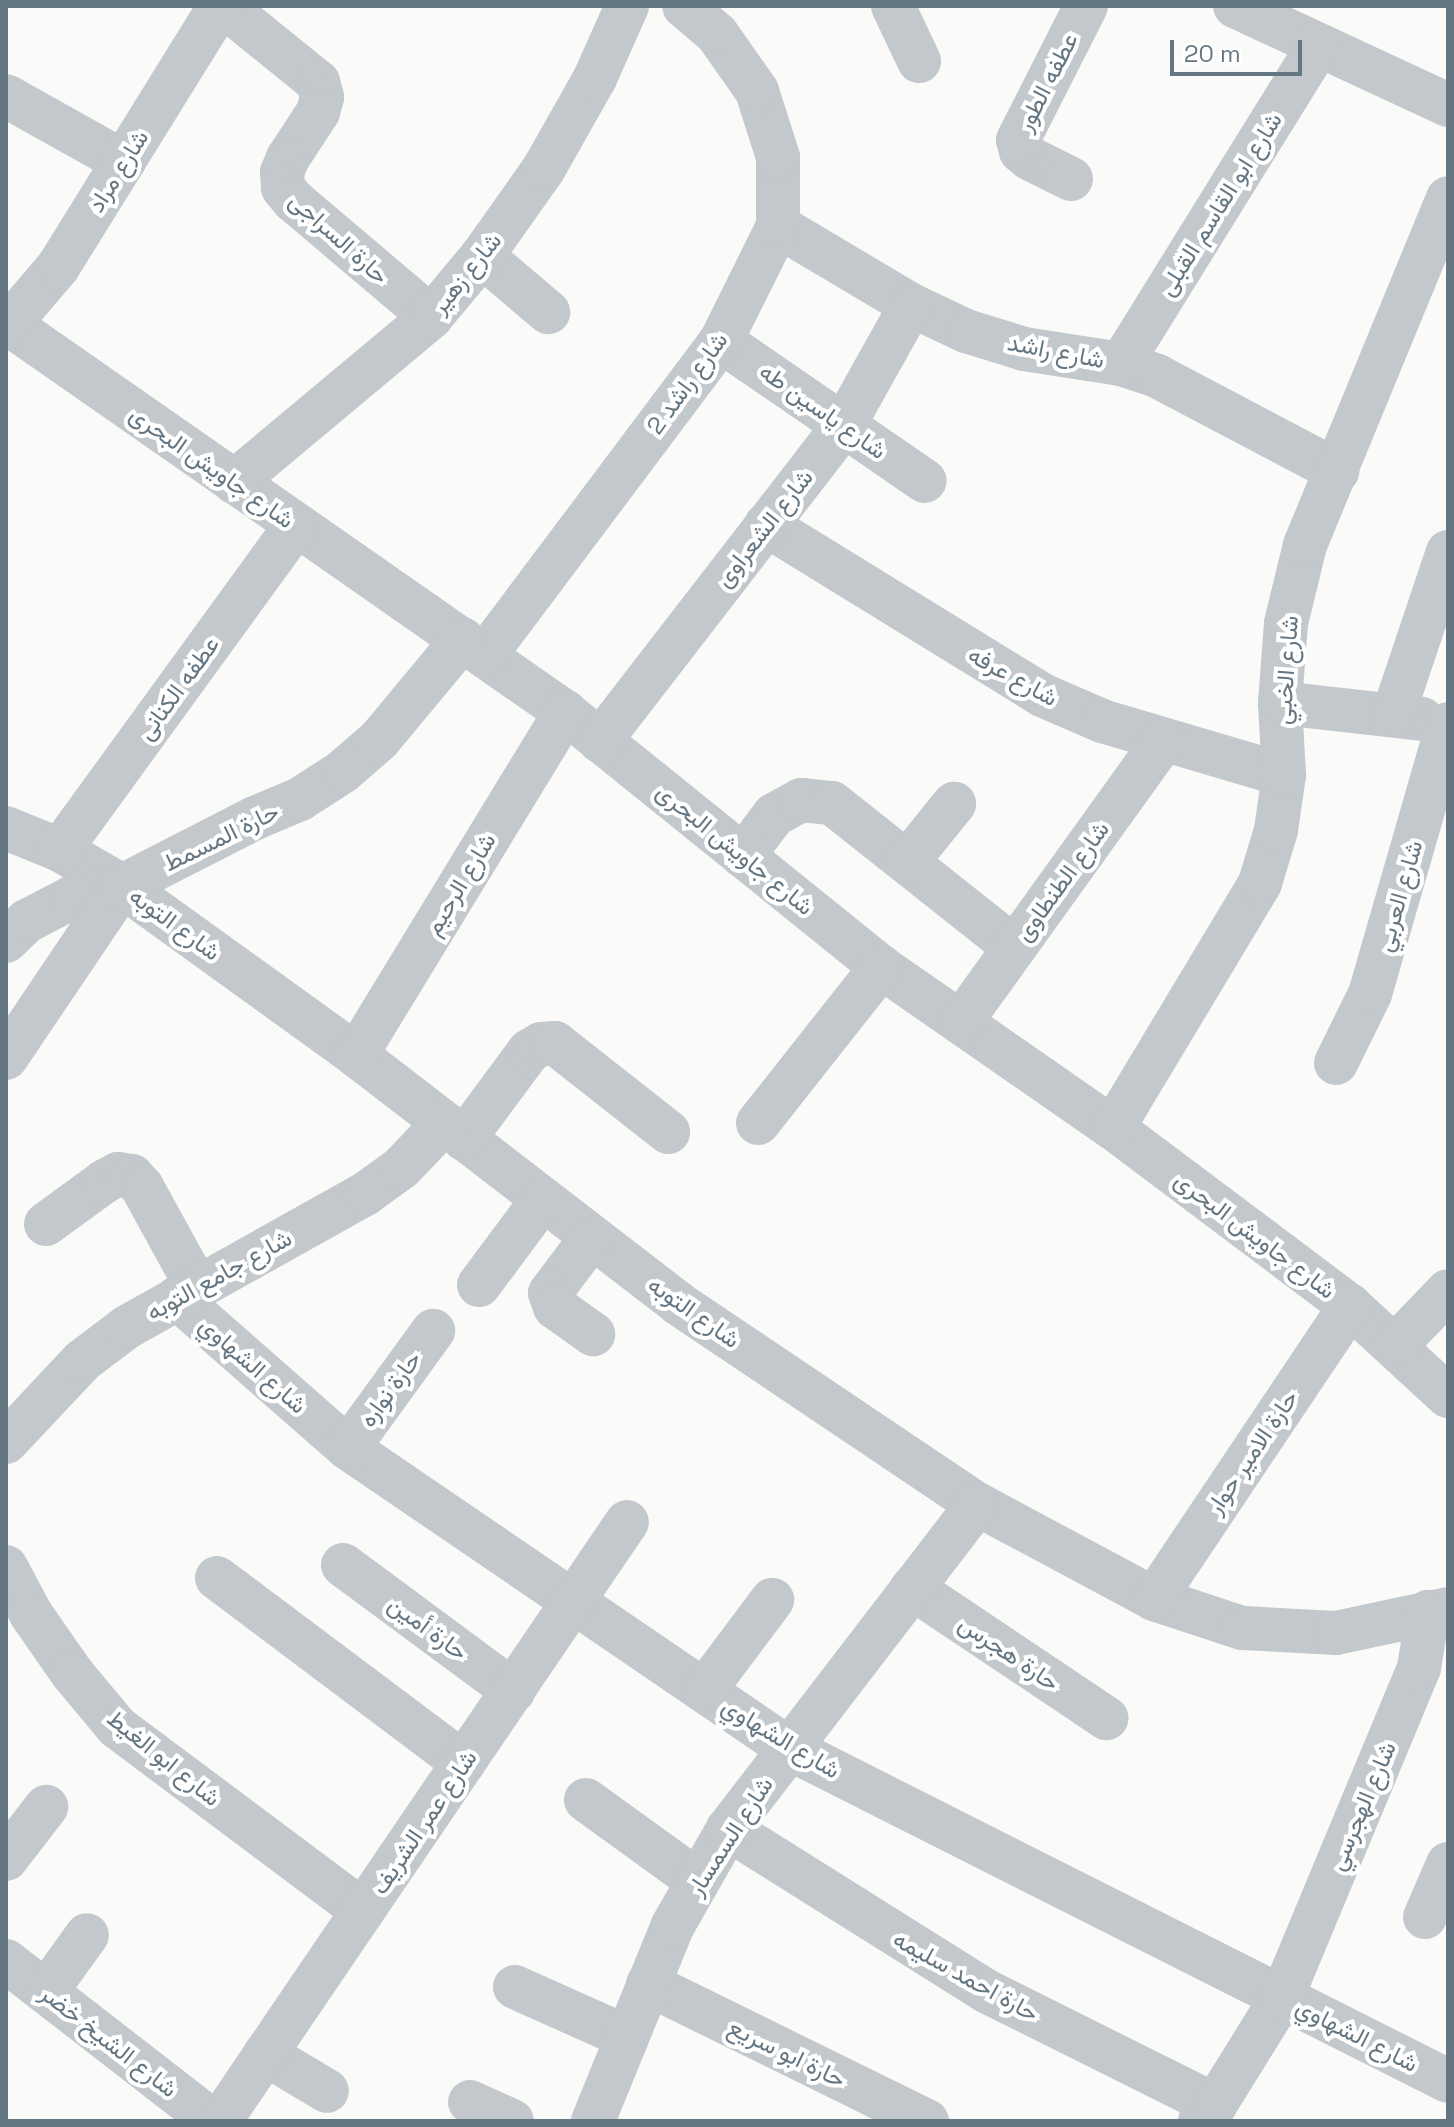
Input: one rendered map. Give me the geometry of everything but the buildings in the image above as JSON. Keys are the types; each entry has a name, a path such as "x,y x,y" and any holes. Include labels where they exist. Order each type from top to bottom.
{"street":[{"name":"شارع مراد","path":"7,325 58,267 222,6"},
{"name":"حارة السراجى","path":"222,6 318,82 322,97 318,112 288,158 282,172 283,188 293,200 431,317"},
{"name":"شارع زهير","path":"234,482 431,317 482,256 543,170 595,78 627,6"},
{"name":"شارع راشد 2","path":"474,646 721,341 778,226 778,157 757,91 717,34 684,6"},
{"path":"893,6 919,61"},
{"name":"عطفه الطور","path":"1071,179 1029,158 1021,151 1018,140 1086,6"},
{"path":"1235,6 1448,105"},
{"name":"شارع ابو القاسم القبلى","path":"1121,364 1319,45"},
{"path":"11,111 124,162"},
{"name":"شارع الخبي","path":"1113,1128 1260,883 1276,830 1284,775 1280,703 1286,623 1305,545 1448,198"},
{"name":"شارع راشد","path":"778,226 911,305 966,331 1024,349 1121,364 1157,376 1337,471"},
{"path":"482,256 548,312"},
{"name":"شارع الشعراوى","path":"600,741 844,425 911,305"},
{"name":"شارع جاويش البحرى","path":"7,325 565,712 881,967 1113,1128 1350,1306 1448,1396"},
{"name":"شارع ياسين طه","path":"721,341 925,481"},
{"name":"عطفه الكنانى","path":"60,850 296,525"},
{"name":"شارع عرفه","path":"766,525 1042,695 1102,721 1284,775"},
{"path":"1393,715 1448,552"},
{"name":"حارة المسمط","path":"6,1058 122,886 300,799 342,772 379,740 474,646"},
{"path":"1280,703 1448,724"},
{"name":"شارع الرحيم","path":"356,1055 565,712"},
{"name":"شارع العربي","path":"1336,1063 1370,994 1432,841 1448,724"},
{"name":"شارع الطنطاوى","path":"961,1022 1164,740"},
{"path":"743,856 774,815 801,800 832,803 1014,947"},
{"path":"907,862 954,804"},
{"name":"شارع التوبه","path":"6,828 60,850 122,886 356,1055 679,1304 977,1504 1154,1599 1242,1628 1336,1633 1438,1611"},
{"path":"6,941 27,921 73,897 122,886"},
{"path":"758,1123 881,967"},
{"name":"شارع جامع التوبه","path":"6,1442 82,1361 127,1327 365,1194 454,1131 529,1051 541,1044 555,1043 668,1132"},
{"name":"شارع الشهاوي","path":"46,1224 105,1181 118,1174 132,1176 142,1187 187,1293 348,1448 573,1603 788,1748 1448,2081"},
{"path":"479,1285 543,1199"},
{"path":"592,1237 550,1293 555,1307 593,1334"},
{"path":"1395,1346 1448,1291"},
{"name":"حارة الامير حوار","path":"1154,1599 1350,1306"},
{"name":"حارة نواره","path":"348,1448 433,1331"},
{"name":"شارع السمسار","path":"593,2121 672,1927 728,1829 977,1504"},
{"name":"شارع عمر الشريف","path":"220,2121 627,1522"},
{"name":"حارة أمين","path":"343,1565 513,1691"},
{"name":"شارع ابو الغيط","path":"6,1567 31,1614 72,1673 117,1727 363,1911"},
{"path":"217,1578 463,1763"},
{"name":"حارة هجرس","path":"912,1588 1106,1718"},
{"path":"704,1691 772,1600"},
{"name":"شارع الهجرسي","path":"1208,2113 1282,1997 1419,1668 1438,1611"},
{"path":"586,1800 698,1881"},
{"path":"6,1859 46,1807"},
{"name":"حارة احمد سليمه","path":"728,1829 986,1991 1208,2113"},
{"path":"1425,1917 1448,1864"},
{"path":"46,1992 87,1935"},
{"name":"شارع الشيخ خضر","path":"6,1961 212,2121"},
{"name":"حارة ابو سريع","path":"648,1984 927,2121"},
{"path":"515,1987 627,2037"},
{"path":"265,2054 327,2091"},
{"path":"470,2102 512,2121"}]}
